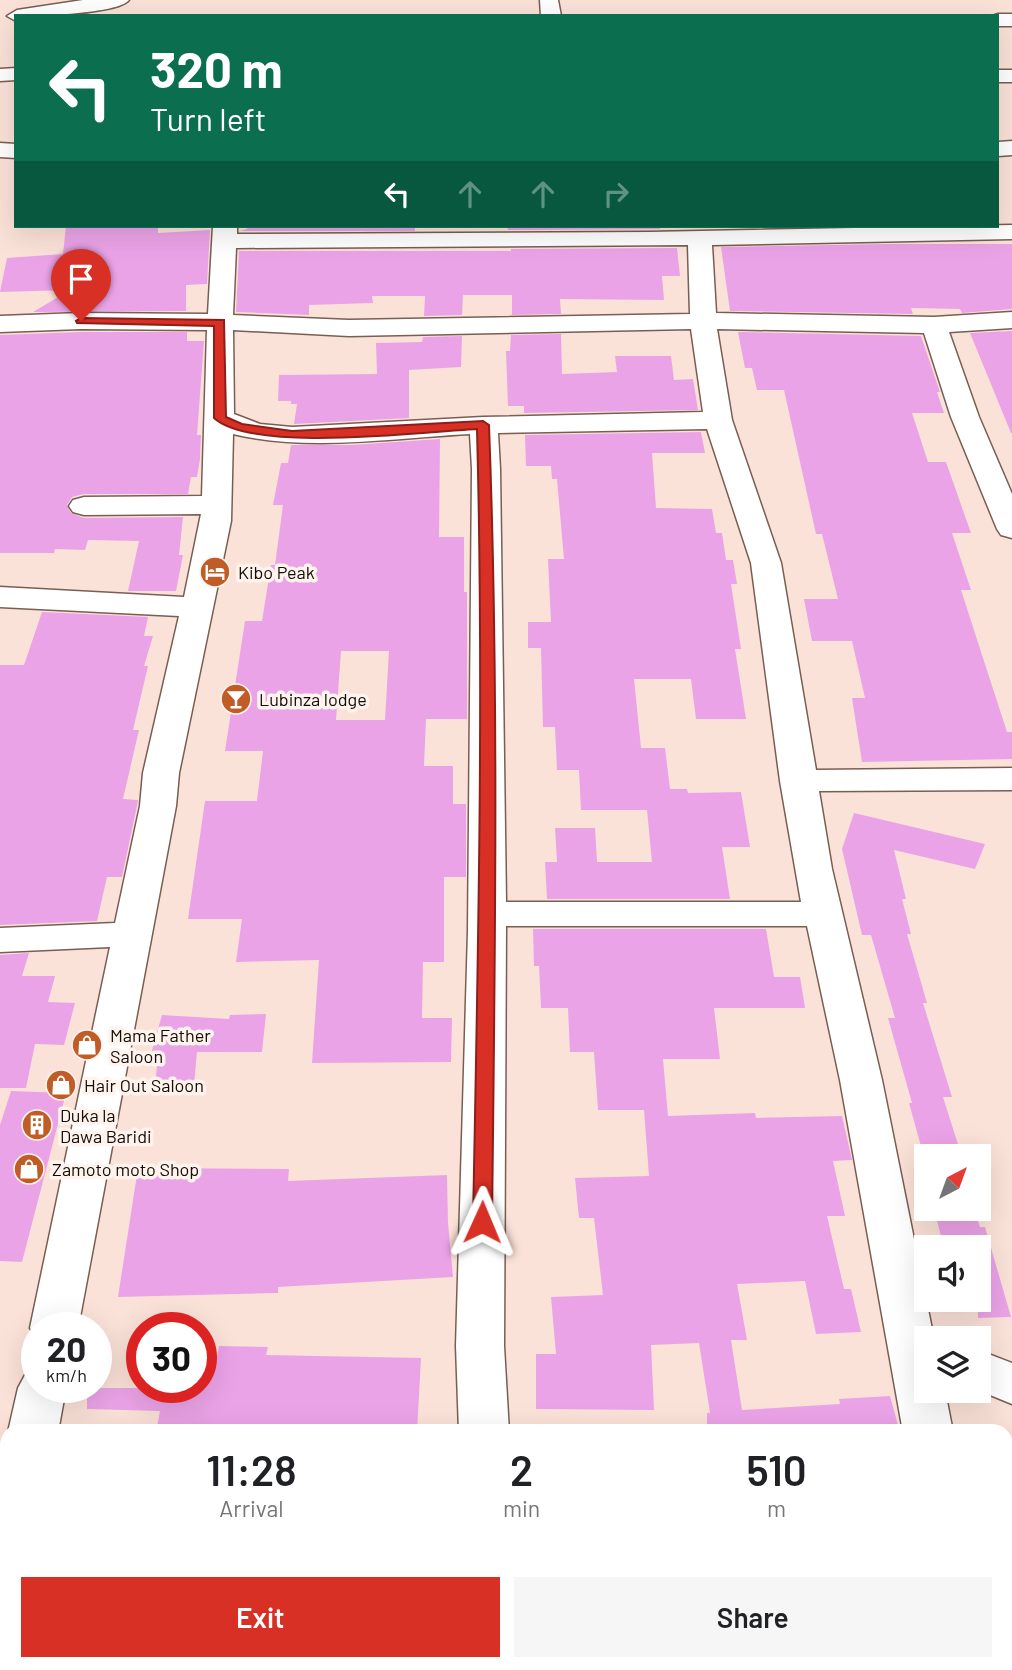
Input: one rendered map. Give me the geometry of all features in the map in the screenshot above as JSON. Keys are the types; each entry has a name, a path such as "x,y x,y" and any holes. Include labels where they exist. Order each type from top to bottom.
{"street":[{"path":"30,14 120,0"},
{"path":"57,1312 158,806 161,773 199,607 217,505 220,322 225,234 641,233 700,239 1012,232"},
{"path":"700,239 703,321 718,420 766,563 798,781 823,913 916,1326"},
{"path":"0,324 81,321 220,322 349,328 703,321 934,325 1012,320"},
{"path":"934,325 965,417 1012,529"},
{"path":"220,418 260,432 292,435 483,425 718,420"},
{"path":"483,425 486,482 487,914 480,1346 484,1424"},
{"path":"84,506 217,505"},
{"path":"0,597 199,607"},
{"path":"798,781 1012,779"},
{"path":"487,914 768,916 823,913"},
{"path":"0,940 133,934"},
{"path":"991,1374 1012,1385"},
{"path":"35,1424 39,1403"},
{"path":"925,1403 927,1424"}],"building":[{"path":"66,228 158,228 158,233 210,230 207,284 186,285 186,311 33,312 70,290 0,292 7,258 63,254"},
{"path":"415,228 415,231 240,231"},
{"path":"508,228 660,228 660,229"},
{"path":"1012,244 1012,309 962,313 960,309 911,308 913,314 730,311 721,247"},
{"path":"677,248 680,276 662,276 664,300 560,299 561,314 512,315 512,295 463,295 462,315 424,316 425,296 372,296 373,303 309,305 309,315 236,312 239,251"},
{"path":"1012,331 1012,433 1011,433 970,333"},
{"path":"187,332 187,341 204,341 197,435 201,435 200,459 197,477 191,477 188,494 84,494 72,497 67,505 71,513 84,518 183,517 179,555 183,555 176,591 128,591 139,541 88,540 85,550 0,553 0,335"},
{"path":"738,332 921,336 940,392 937,392 944,413 912,413 928,462 946,462 971,533 952,533 971,590 961,590 1007,732 1012,732 1012,759 862,762 852,698 865,698 852,641 812,641 804,599 838,599 822,534 816,534 784,390 757,390 752,368 745,368"},
{"path":"561,334 562,374 617,372 615,356 671,356 674,380 693,379 698,410 524,413 524,406 508,406 506,351 510,351 511,335"},
{"path":"462,336 461,367 409,370 409,418 294,424 297,404 278,401 279,375 377,374 376,343 422,342 423,337"},
{"path":"701,432 705,453 652,453 656,508 712,509 716,533 722,533 726,560 733,560 737,584 731,584 741,649 735,649 746,719 696,719 691,679 634,679 641,748 665,748 670,789 687,789 688,793 741,792 750,847 722,847 730,899 547,899 545,862 557,862 555,828 595,828 597,862 652,862 647,810 581,810 579,770 557,770 555,727 543,727 541,648 528,648 528,622 551,622 548,559 564,559 557,479 552,479 551,466 526,466 525,435"},
{"path":"440,439 439,537 464,537 467,719 426,719 424,766 453,766 453,804 466,804 466,877 444,877 444,962 423,962 422,1018 452,1018 451,1062 312,1063 319,960 236,962 242,919 188,919 205,801 257,801 263,751 225,751 245,621 262,621 271,565 275,565 283,505 273,505 281,463 288,463 291,445 351,445","holes":["341,651 389,651 385,720 336,720"]},
{"path":"42,612 148,617 144,636 153,636 144,666 148,666 133,730 139,730 123,799 138,800 122,877 107,877 97,921 0,925 0,665 24,665"},
{"path":"854,813 985,844 975,869 894,850 906,899 902,899 911,934 907,934 927,1003 923,1003 952,1097 943,1097 958,1144 920,1144 888,1018 895,1018 871,935 862,935 842,849"},
{"path":"533,929 766,929 774,977 800,977 805,1008 714,1008 720,1059 663,1059 668,1116 755,1113 756,1118 842,1116 852,1160 833,1161 845,1216 827,1216 844,1289 851,1289 861,1332 816,1334 805,1281 737,1284 747,1340 731,1340 742,1410 840,1404 839,1399 890,1396 898,1424 707,1424 707,1413 710,1413 699,1343 651,1345 654,1410 536,1409 536,1354 556,1354 551,1297 603,1295 594,1218 579,1218 575,1178 649,1176 644,1110 598,1110 594,1052 570,1052 568,1008 541,1008 539,966 534,966"},
{"path":"29,953 22,976 55,976 48,1002 75,1003 64,1045 35,1044 26,1088 0,1088 0,955"},
{"path":"266,1014 262,1052 197,1052 194,1085 155,1086 158,1055 151,1054 162,1015 229,1019 230,1015"},
{"path":"11,1091 66,1093 22,1262 0,1261 0,1125"},
{"path":"138,1168 289,1169 288,1181 447,1175 453,1277 278,1287 278,1293 118,1297"},
{"path":"937,1222 978,1222 980,1227 985,1227 987,1235 941,1235"},
{"path":"991,1248 1011,1317 978,1318 978,1312 991,1312"},
{"path":"219,1346 268,1347 266,1355 421,1358 417,1424 158,1424 160,1411 87,1409 87,1403 112,1403 112,1388 126,1388 126,1403 217,1403"}],"place":[{"name":"Kibo Peak","path":"215,572"},
{"name":"Lubinza lodge","path":"236,699"},
{"name":"Mama Father Saloon","path":"87,1045"},
{"name":"Hair Out Saloon","path":"61,1085"},
{"name":"Duka la Dawa Baridi","path":"37,1125"},
{"name":"Zamoto moto Shop","path":"29,1169"}],"route":[{"path":"81,321 220,322 220,418 240,427 292,435 483,425 486,469 487,931 482,1222"}]}
